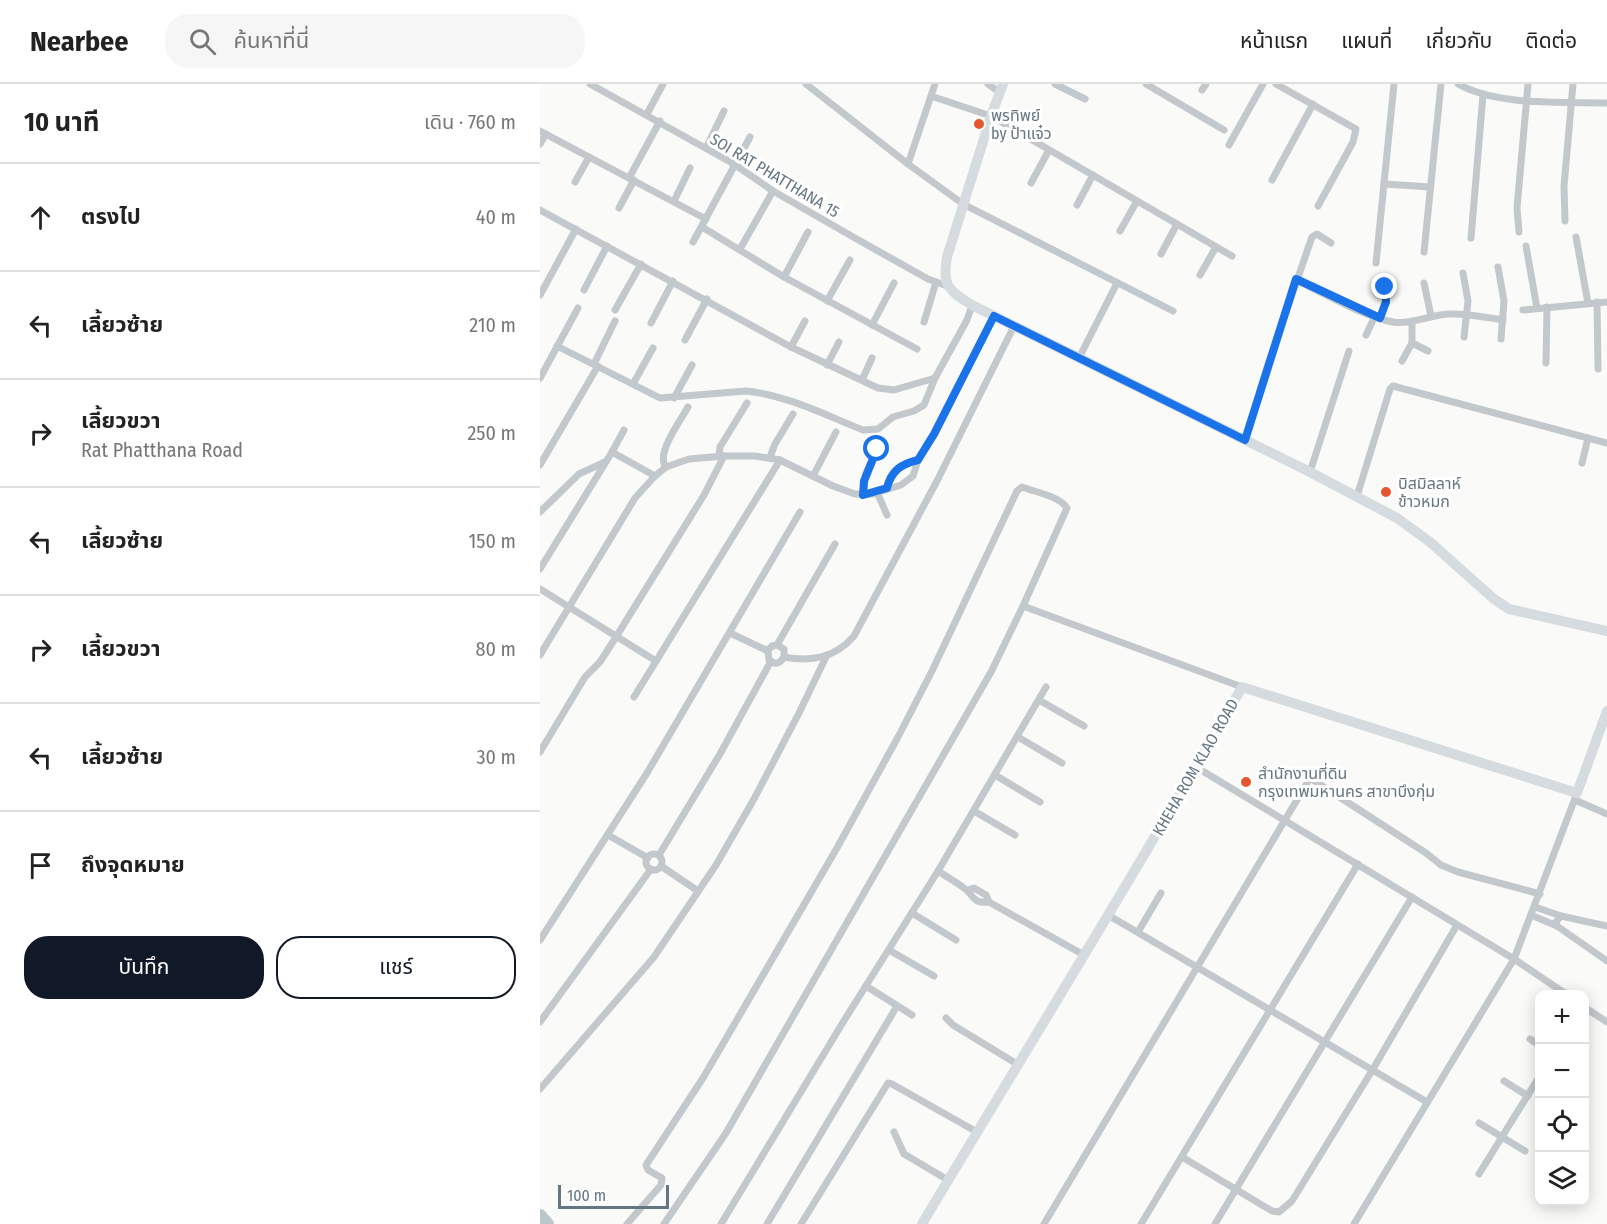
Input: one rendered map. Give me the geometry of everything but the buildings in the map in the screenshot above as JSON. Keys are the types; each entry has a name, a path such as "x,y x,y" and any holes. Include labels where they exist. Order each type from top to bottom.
{"street":[{"name":"SOI RAT PHATTHANA 15","path":"590,84 660,121 734,164 773,191 905,267 942,284"},
{"path":"647,114 663,84"},
{"path":"806,84 963,204 1173,311"},
{"path":"908,164 935,84"},
{"path":"924,322 942,284 947,257 1001,88 988,84"},
{"path":"1055,84 1085,99"},
{"path":"1146,84 1224,130"},
{"path":"1229,145 1263,84"},
{"path":"1276,84 1353,126 1356,132 1318,206"},
{"path":"1376,263 1394,84"},
{"path":"1424,252 1441,84"},
{"path":"1458,84 1483,95 1526,100 1607,103"},
{"path":"1519,232 1517,208 1528,84"},
{"path":"1565,221 1564,186 1573,84"},
{"path":"1471,238 1483,95"},
{"path":"931,96 991,116 1232,256"},
{"path":"1272,180 1313,104"},
{"path":"706,148 724,111"},
{"path":"619,208 660,121"},
{"path":"540,144 543,132 706,219"},
{"path":"693,242 750,137"},
{"path":"1031,183 1049,150"},
{"path":"575,182 589,157"},
{"path":"674,201 690,168"},
{"path":"1077,205 1093,175"},
{"path":"1384,184 1430,187"},
{"path":"740,249 773,191"},
{"path":"1120,231 1137,201"},
{"path":"540,210 707,299 791,347 862,380 890,391 934,378"},
{"path":"1161,254 1177,224"},
{"path":"702,227 784,277 917,349"},
{"path":"540,295 576,229"},
{"path":"784,277 808,232"},
{"path":"1245,440 1296,279 1313,235 1317,234 1331,243"},
{"path":"1576,237 1588,303"},
{"path":"584,290 607,246"},
{"path":"1526,246 1538,308"},
{"path":"1200,275 1216,247"},
{"path":"827,301 850,260"},
{"path":"615,310 641,264"},
{"path":"1498,267 1504,301 1501,339"},
{"path":"1463,273 1468,302 1464,336"},
{"path":"1296,279 1377,317 1393,322 1412,321 1431,316 1467,314 1503,320"},
{"path":"651,323 673,281"},
{"path":"872,325 894,283"},
{"path":"1079,358 1117,283"},
{"path":"1424,283 1431,316"},
{"path":"942,284 972,305 1357,496 1415,530 1494,599 1509,609 1607,631"},
{"path":"1366,335 1386,302 1385,287"},
{"path":"685,340 707,299"},
{"path":"1597,302 1598,369"},
{"path":"1523,310 1607,302"},
{"path":"557,346 660,398 756,392 783,399 871,431 878,429 893,417 919,409 927,398 934,378 967,320 972,305"},
{"path":"1546,363 1547,307"},
{"path":"540,378 578,308"},
{"path":"540,655 635,498 666,467 689,459 722,456 770,458 780,460 846,492 863,495 901,485 913,476 918,460 934,434 994,316"},
{"path":"540,465 596,365 615,321"},
{"path":"791,347 804,321"},
{"path":"1402,361 1412,343 1412,321"},
{"path":"784,657 813,659 826,657 847,644 860,626 938,479 1014,326"},
{"path":"827,365 839,342"},
{"path":"1412,343 1428,351"},
{"path":"633,384 653,348"},
{"path":"1310,472 1349,351"},
{"path":"862,380 872,358"},
{"path":"674,398 692,365"},
{"path":"1357,496 1390,388 1393,386 1607,443"},
{"path":"540,752 585,677 600,662 709,487 722,456 720,447 747,403"},
{"path":"666,467 662,456 664,448 688,406"},
{"path":"770,458 775,444 793,414"},
{"path":"540,569 624,430"},
{"path":"813,476 836,432"},
{"path":"1582,463 1588,438"},
{"path":"863,495 864,481 877,449"},
{"path":"612,452 655,476"},
{"path":"634,697 780,460"},
{"path":"887,488 892,474 904,464 918,460"},
{"path":"540,512 579,474 605,462"},
{"path":"627,1224 661,1185 662,1178 648,1170 646,1165 703,1078 827,866 893,747 932,671 1017,491 1022,487 1064,503 1067,507 1023,606 985,682 726,1133 664,1224"},
{"path":"877,492 887,515"},
{"path":"540,940 658,755 800,512"},
{"path":"777,645 784,650 784,657 779,663 767,657 768,651 772,646 777,645 835,544"},
{"path":"540,589 656,661"},
{"path":"1023,606 1242,687"},
{"path":"730,633 768,651"},
{"path":"540,1089 654,957 698,891 754,799 800,713 826,657"},
{"path":"659,855 720,754 771,661"},
{"path":"721,1224 938,871 1046,687"},
{"name":"KHEHA ROM KLAO ROAD","path":"922,1224 1242,687 1576,796"},
{"path":"1039,700 1084,726"},
{"path":"1354,1224 1514,959 1606,713"},
{"path":"1018,737 1062,763"},
{"path":"1196,767 1514,959 1560,990"},
{"path":"995,775 1040,802"},
{"path":"1044,1224 1310,778 1441,865 1458,872 1540,894"},
{"path":"1576,796 1607,814"},
{"path":"974,811 1015,835"},
{"path":"608,835 648,858"},
{"path":"648,858 651,855 659,855"},
{"path":"659,855 662,860 661,866"},
{"path":"648,858 647,863 651,869"},
{"path":"1141,1224 1358,864"},
{"path":"661,866 698,891"},
{"path":"540,1022 651,869 661,866"},
{"path":"938,871 968,890 974,888 986,895 989,902 1084,955"},
{"path":"1138,932 1161,893"},
{"path":"1215,1224 1412,897"},
{"path":"1535,907 1561,916 1607,926"},
{"path":"912,913 956,940"},
{"path":"1108,915 1427,1102"},
{"path":"1531,915 1557,926 1607,961"},
{"path":"1557,926 1557,918 1561,916"},
{"path":"1182,1157 1272,1211 1284,1210 1292,1201 1374,1069 1458,925"},
{"path":"889,950 934,976"},
{"path":"866,986 912,1015"},
{"path":"767,1224 897,1006"},
{"path":"1589,1010 1607,1022"},
{"path":"946,1018 953,1025 1017,1064"},
{"path":"1530,1039 1538,1044"},
{"path":"1504,1082 1528,1096"},
{"path":"801,1224 888,1083 977,1132"},
{"path":"1479,1174 1535,1084"},
{"path":"1479,1123 1525,1151"},
{"path":"894,1132 904,1154 948,1180"}],"waterway":[{"path":"540,1216 547,1224"}],"place":[{"name":"พรทิพย์ by ป้าแจ๋ว","path":"979,124"},
{"name":"บิสมิลลาห์ ข้าวหมก","path":"1386,492"},
{"name":"สำนักงานที่ดิน กรุงเทพมหานคร สาขาบึงกุ่ม","path":"1246,782"}],"route":[{"path":"877,449 866,473 863,495 873,494 887,488 892,474 904,464 918,460 924,452 994,316 1245,440 1296,279 1380,318 1386,302 1385,287"}]}
